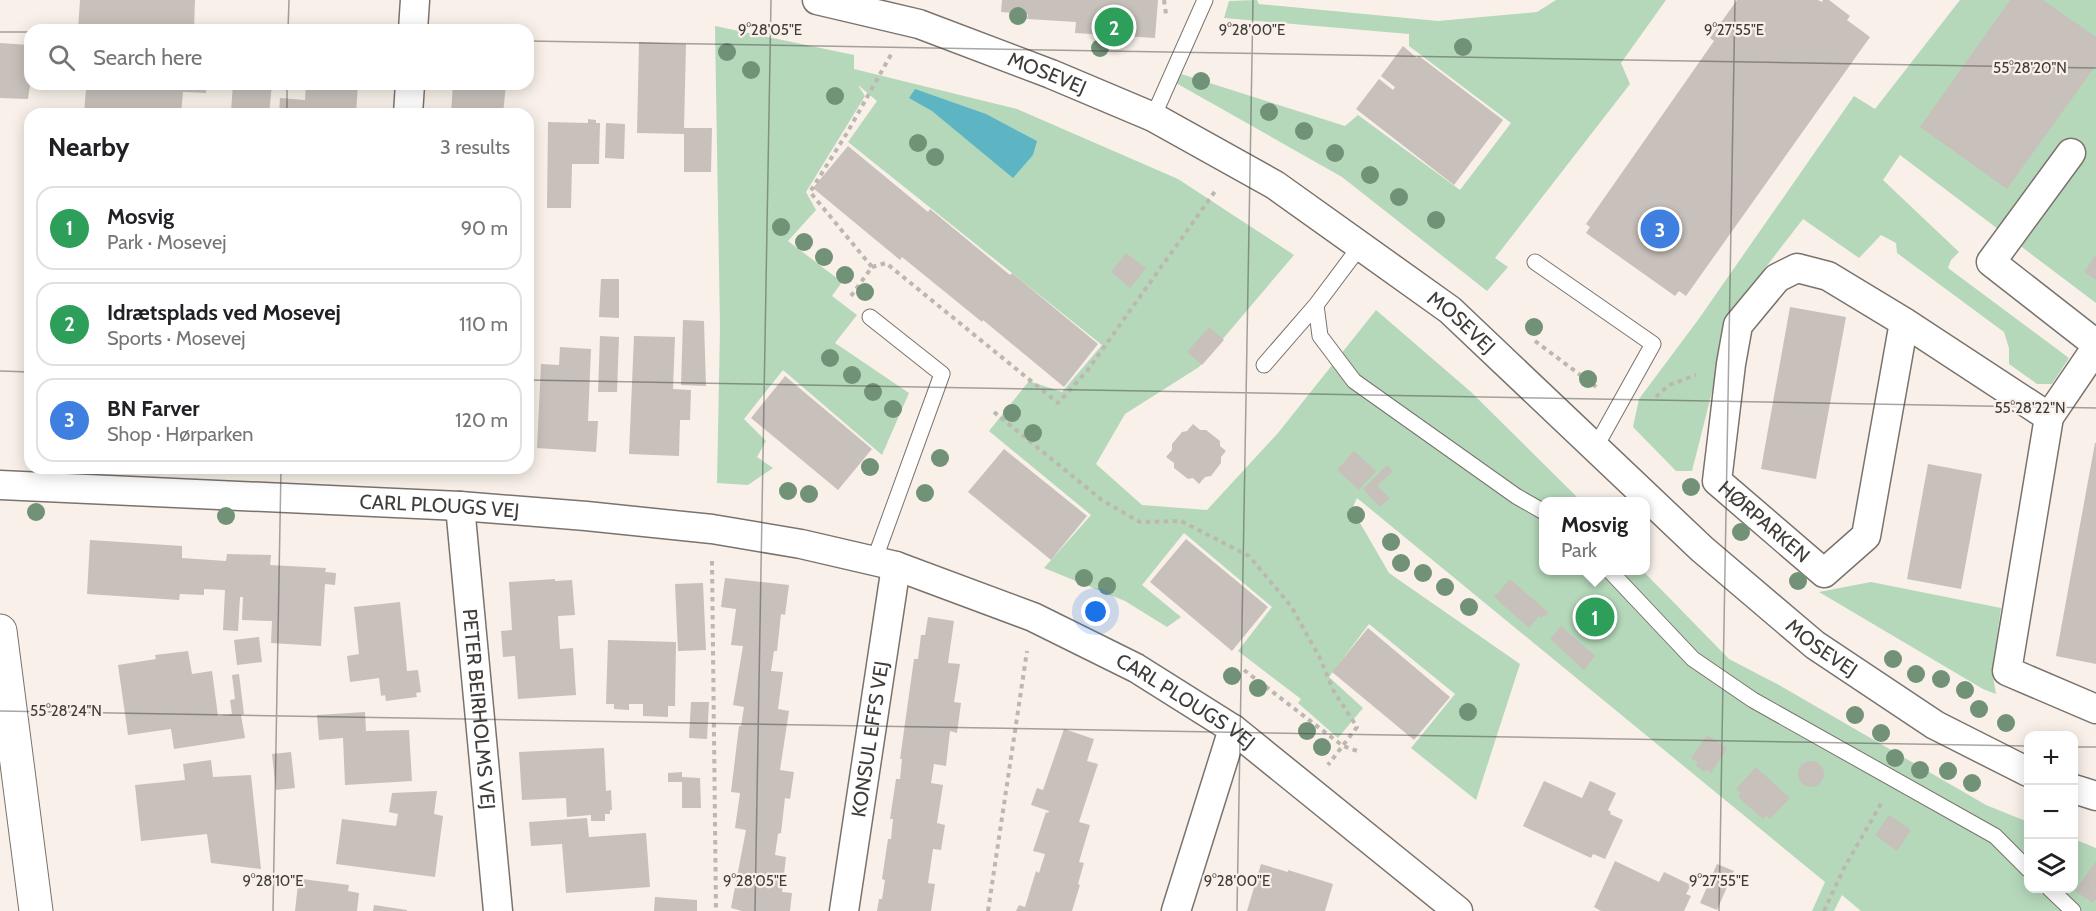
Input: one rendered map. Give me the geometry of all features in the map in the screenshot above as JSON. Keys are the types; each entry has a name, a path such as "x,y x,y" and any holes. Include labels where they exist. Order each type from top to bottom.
{"street":[{"path":"413,24 415,0"},
{"name":"MOSEVEJ","path":"817,0 919,24 1052,74 1153,117 1275,185 1450,310 1647,497"},
{"path":"408,108 410,90"},
{"path":"2071,153 1991,262 2096,346 2049,417 2007,671 2096,709"},
{"name":"HØRPARKEN","path":"1904,322 1866,536 1824,573 1717,481 1738,325 1777,278 1797,268 1828,276 1904,322 2049,417"},
{"name":"CARL PLOUGS VEJ","path":"0,485 459,506 586,516 712,529 801,543 885,563 1033,617 1137,668 1233,729 1458,911"},
{"name":"MOSEVEJ","path":"1650,500 1702,549 1815,645 1935,725 2024,770"},
{"name":"PETER BEIRHOLMS VEJ","path":"459,506 498,911"},
{"name":"KONSUL EFFS VEJ","path":"844,911 885,563"},
{"path":"0,631 36,911"},
{"path":"1176,911 1233,729"},
{"path":"2078,791 2096,796"}],"lane":[{"path":"1153,117 1205,0"},
{"path":"1264,365 1316,305 1361,245"},
{"path":"1535,262 1653,344 1595,448"},
{"path":"1316,305 1320,336 1354,381 1539,509"},
{"path":"870,317 942,374 885,563"},
{"path":"1614,575 1693,659 1753,700 1995,836 2024,865"},
{"path":"2054,893 2073,911"}],"path":[{"path":"872,267 810,192 878,79 908,21"},
{"path":"870,317 849,299 872,267 886,263 1058,403 1087,371 1235,163"},
{"path":"994,412 1103,501 1140,522 1181,521 1249,556 1291,606 1321,660 1333,690 1357,727 1309,791"},
{"path":"712,529 716,911"},
{"path":"988,911 1033,617"},
{"path":"1244,670 1343,746 1360,752"},
{"path":"1824,911 1844,868 1896,779"}],"green space":[{"path":"1257,0 1259,4 1438,21 1537,12 1556,0 1666,0 1621,63 1630,84 1495,258 1508,267 1487,291 1342,177 1176,83 1178,73 1345,126 1358,115 1460,190 1511,123 1409,46 1409,34 1224,18 1229,1"},
{"path":"1960,0 2096,0 2096,303 1900,155 1883,180 1959,252 1951,260 1948,268 2069,358 2052,384 2037,384 2009,364 2009,348 2004,332 1897,253 1896,243 1881,235 1859,258 1803,219 1725,320 1720,360 1692,471 1676,471 1633,427 1639,399 1698,320 1854,96 1875,109"},
{"path":"715,26 854,55 854,69 1017,109 1178,179 1294,255 1199,367 1125,414 1096,464 1142,505 1207,510 1278,433 1376,310 1471,392 1577,497 1539,497 1539,575 1647,575 1729,659 1779,685 1986,805 2024,820 2024,893 2078,893 2078,841 2096,848 2096,911 1861,911 1842,895 1834,911 1812,911 1825,882 1357,498 1352,509 1389,573 1520,664 1476,800 1411,748 1455,694 1369,624 1329,677 1363,708 1338,738 1298,703 1301,699 1238,651 1272,607 1184,533 1142,585 1181,617 1167,627 1125,601 1044,568 1091,515 989,431 1029,381 1062,392 1102,345 848,142 877,101 858,85 865,96 806,192 816,210 788,241 842,282 832,296 857,315 835,343 909,393 882,455 783,370 744,419 766,441 757,457 773,468 748,485 717,483 720,328"},
{"path":"1871,582 2001,608 1992,671 1996,694 1983,689 1819,592"}],"water":[{"path":"915,89 986,114 1037,141 1033,155 1013,178 932,111 909,98"}],"building":[{"path":"80,0 195,0 194,24 78,24"},
{"path":"1002,0 1158,0 1155,38 1075,33 1076,22 1027,19 1028,14 1001,12"},
{"path":"1737,0 1818,0 1822,2 1829,0 1850,16 1847,20 1870,37 1686,296 1679,291 1675,296 1586,233 1590,227 1586,224 1714,41 1710,38"},
{"path":"2010,0 2043,0 2096,37 2096,65 2007,189 1920,127"},
{"path":"639,42 686,44 684,128 712,128 711,172 684,172 684,134 637,133"},
{"path":"0,43 24,45 24,90 29,90 28,99 0,98"},
{"path":"1403,46 1503,120 1454,185 1356,109 1379,79 1393,90 1395,87 1381,76"},
{"path":"86,90 206,90 206,93 183,92 182,108 84,108"},
{"path":"233,90 271,90 270,108 231,108"},
{"path":"306,90 358,90 356,108 279,108 280,98 305,100"},
{"path":"453,90 505,90 504,108 451,108"},
{"path":"588,119 600,123 599,164 572,164 571,208 547,208 548,122 588,123"},
{"path":"606,123 625,124 624,159 605,158"},
{"path":"848,146 928,212 930,209 1010,275 1012,273 1098,344 1064,387 902,257 900,260 813,188"},
{"path":"1126,253 1146,268 1130,288 1111,272"},
{"path":"2096,255 2096,280 2084,272"},
{"path":"601,279 619,279 619,318 599,317"},
{"path":"1790,307 1846,317 1816,479 1761,469"},
{"path":"683,320 704,321 706,386 681,385"},
{"path":"1209,327 1224,340 1202,365 1187,352"},
{"path":"600,336 619,337 617,392 598,392"},
{"path":"634,336 675,337 673,389 691,390 690,420 680,420 679,456 629,454"},
{"path":"560,347 591,349 588,421 598,421 596,452 537,448 541,364 559,365"},
{"path":"785,376 872,449 838,490 751,418"},
{"path":"1193,424 1200,430 1206,430 1220,441 1220,446 1226,451 1221,457 1221,463 1211,476 1205,477 1199,484 1193,478 1188,479 1174,468 1174,463 1166,457 1172,450 1172,444"},
{"path":"2096,443 2096,664 2056,656"},
{"path":"1004,449 1087,516 1051,560 968,492"},
{"path":"1354,451 1376,471 1359,490 1337,470"},
{"path":"1928,464 1982,474 1961,589 1907,579"},
{"path":"1387,465 1393,471 1377,486 1390,498 1380,507 1363,489"},
{"path":"1186,539 1268,607 1232,651 1150,582"},
{"path":"90,540 182,546 182,558 226,561 227,554 271,555 270,565 326,568 325,572 336,573 335,585 325,584 321,646 271,643 272,621 242,620 243,597 240,597 238,631 223,630 225,590 204,589 204,595 180,594 179,600 87,594"},
{"path":"725,578 789,585 785,615 781,614 777,651 774,651 771,671 783,672 778,709 789,711 780,770 794,772 790,799 785,798 781,833 778,834 775,855 786,857 782,892 792,893 790,911 742,911 731,908 746,830 735,828 740,793 731,792 739,726 741,726 744,707 733,705 743,646 731,645 736,609 721,607"},
{"path":"555,579 555,581 572,580 575,615 558,616 560,649 573,648 576,695 518,699 515,656 503,657 501,631 512,630 509,582"},
{"path":"1510,579 1549,613 1541,618 1539,616 1529,628 1494,597"},
{"path":"703,583 706,650 678,651 675,584"},
{"path":"400,602 407,671 418,670 421,692 416,693 417,697 386,701 385,695 381,696 379,678 350,682 347,656 359,654 354,607"},
{"path":"928,617 954,621 948,663 960,664 954,702 961,703 957,733 950,731 946,766 934,764 931,783 943,785 937,823 945,825 941,850 933,849 928,883 935,884 931,911 877,911 879,899 882,899 885,880 882,879 888,839 891,839 893,819 890,819 896,779 900,779 902,759 900,759 914,659 918,659 921,635 925,635"},
{"path":"1561,626 1595,656 1584,670 1550,639"},
{"path":"1368,628 1450,697 1414,740 1332,672"},
{"path":"259,637 262,662 237,665 234,640"},
{"path":"608,640 676,642 675,706 668,706 668,717 643,716 643,704 629,704 629,710 614,709 614,704 606,704"},
{"path":"188,651 192,674 212,671 218,716 232,714 230,700 235,699 232,675 239,674 244,714 241,715 245,738 174,749 171,729 128,735 118,665 156,659 155,655"},
{"path":"691,702 709,702 707,739 689,738"},
{"path":"365,712 366,731 409,730 412,781 345,785 343,738 319,740 317,715"},
{"path":"1064,729 1094,739 1087,761 1098,764 1079,822 1090,825 1079,862 1084,863 1078,884 1080,885 1072,911 1016,911 1019,905 1025,907 1036,871 1039,873 1045,854 1033,851 1046,812 1049,811 1031,805 1037,788 1043,790"},
{"path":"1707,735 1727,748 1711,773 1706,769 1704,772 1696,766 1698,763 1691,758"},
{"path":"604,748 606,791 611,790 612,810 610,814 605,814 605,821 591,821 591,815 567,817 566,798 522,800 519,752"},
{"path":"291,752 295,788 276,790 272,754"},
{"path":"211,760 213,777 251,775 261,869 211,863 207,834 141,841 135,785 185,780 183,764"},
{"path":"1811,761 1820,765 1824,774 1820,783 1811,787 1802,783 1798,774 1802,765"},
{"path":"1756,767 1790,798 1770,819 1766,816 1763,819 1738,797 1741,793 1736,789"},
{"path":"682,772 682,777 700,778 701,808 682,808 682,782 668,782 668,773"},
{"path":"1544,781 1582,798 1590,781 1616,793 1608,810 1610,814 1623,820 1605,859 1593,854 1591,858 1523,826"},
{"path":"437,791 434,814 443,816 435,877 336,864 342,819 396,826 398,814 389,812 392,793"},
{"path":"1889,815 1911,830 1897,851 1875,835"},
{"path":"587,818 589,837 646,833 650,887 566,893 562,844 531,846 529,822"},
{"path":"1615,861 1659,882 1664,872 1691,885 1686,894 1691,896 1684,911 1601,911 1594,907"},
{"path":"2096,861 2096,899 2093,903 2078,893 2078,887"},
{"path":"1261,864 1333,884 1325,911 1247,911"},
{"path":"1717,864 1734,871 1717,910 1700,903"},
{"path":"302,879 349,885 348,891 359,893 357,911 295,911 298,884 301,884"},
{"path":"655,897 697,900 697,911 654,911"},
{"path":"374,905 407,910 407,911 373,911"}],"place":[{"name":"Idrætsplads ved Mosevej","path":"1114,27"},
{"name":"BN Farver","path":"1660,229"},
{"name":"Mosvig","path":"1595,617"}]}
